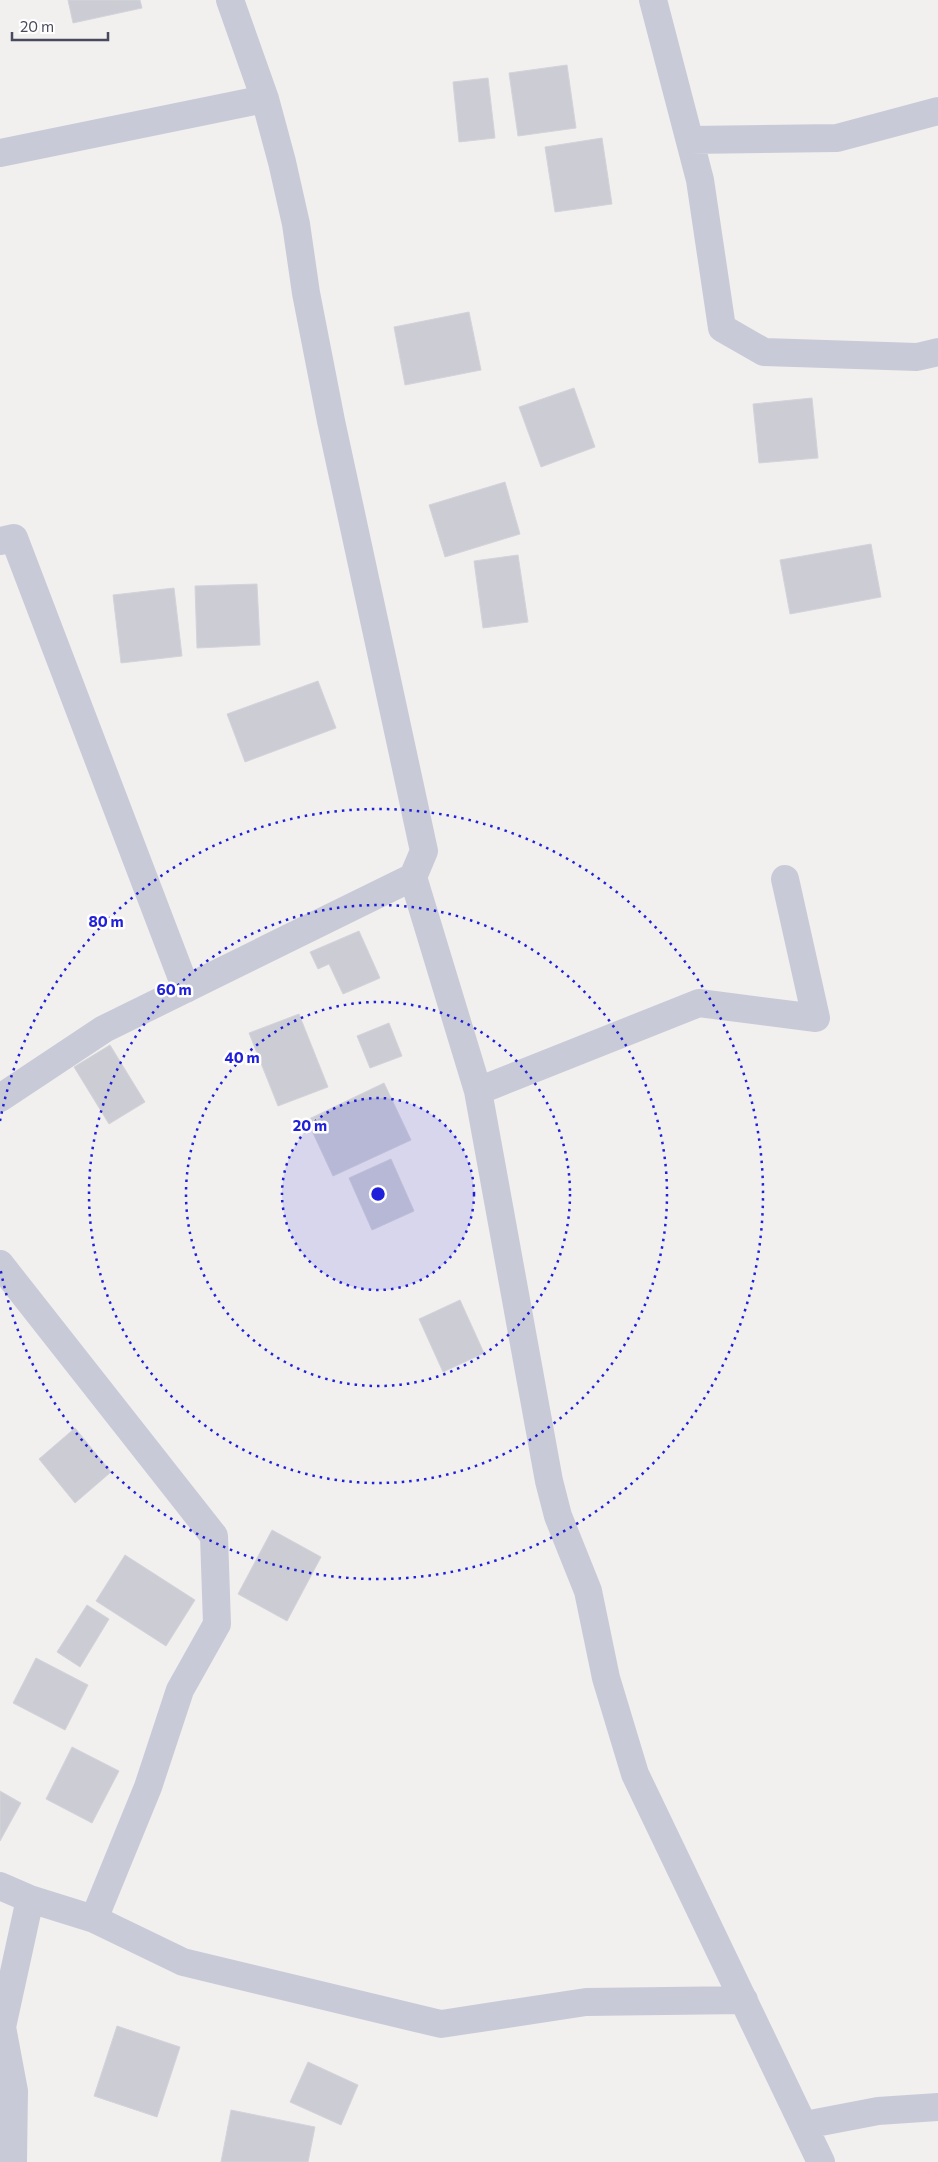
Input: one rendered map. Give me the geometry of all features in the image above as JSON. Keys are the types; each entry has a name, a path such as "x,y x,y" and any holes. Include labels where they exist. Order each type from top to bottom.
{"street":[{"path":"230,0 265,99 296,224 306,293 331,421 424,851 413,877 478,1091 549,1481 558,1516 588,1592 619,1725 635,1774 805,2125 821,2162"},
{"path":"653,0 700,180 722,328 764,352 917,357 938,352"},
{"path":"0,153 265,99"},
{"path":"690,140 837,138 938,111"},
{"path":"0,541 14,538 186,988"},
{"path":"0,1098 104,1029 413,877"},
{"path":"478,1091 700,1003 816,1018 785,879"},
{"path":"0,1264 214,1536 217,1624 180,1690 148,1787 94,1919"},
{"path":"0,1886 30,1899 94,1919 183,1962 442,2024 586,2002 744,2000"},
{"path":"13,2162 14,2092 2,2028 30,1899"},
{"path":"805,2125 878,2111 938,2107"}],"building":[{"path":"68,0 140,0 142,8 73,23"},
{"path":"567,65 576,128 518,136 509,73"},
{"path":"488,78 495,138 459,142 453,82"},
{"path":"602,138 612,204 555,212 545,147"},
{"path":"469,312 481,370 405,385 394,327"},
{"path":"574,388 595,447 541,467 519,407"},
{"path":"812,398 818,458 759,463 753,404"},
{"path":"505,482 520,534 445,557 429,505"},
{"path":"871,544 881,597 790,614 780,560"},
{"path":"518,555 528,622 483,628 474,561"},
{"path":"257,584 260,645 197,648 195,586"},
{"path":"174,588 182,656 121,663 113,595"},
{"path":"318,681 336,728 245,762 227,714"},
{"path":"359,931 380,978 343,994 329,964 318,969 310,952"},
{"path":"299,1014 328,1087 278,1106 249,1033"},
{"path":"389,1023 402,1056 370,1068 357,1036"},
{"path":"110,1045 145,1102 109,1124 74,1067"},
{"path":"384,1083 411,1140 333,1176 307,1120"},
{"path":"391,1159 414,1211 372,1230 349,1178"},
{"path":"460,1300 484,1353 443,1372 419,1319"},
{"path":"75,1428 111,1472 75,1503 39,1459"},
{"path":"272,1530 321,1557 287,1621 238,1594"},
{"path":"125,1555 195,1600 166,1646 96,1601"},
{"path":"87,1605 109,1619 80,1667 57,1652"},
{"path":"36,1658 88,1685 65,1730 13,1703"},
{"path":"72,1747 119,1771 92,1823 46,1799"},
{"path":"0,1791 21,1803 0,1841"},
{"path":"117,2026 180,2047 157,2117 94,2096"},
{"path":"308,2062 358,2085 341,2125 290,2102"},
{"path":"231,2110 315,2127 308,2162 221,2162"}]}
